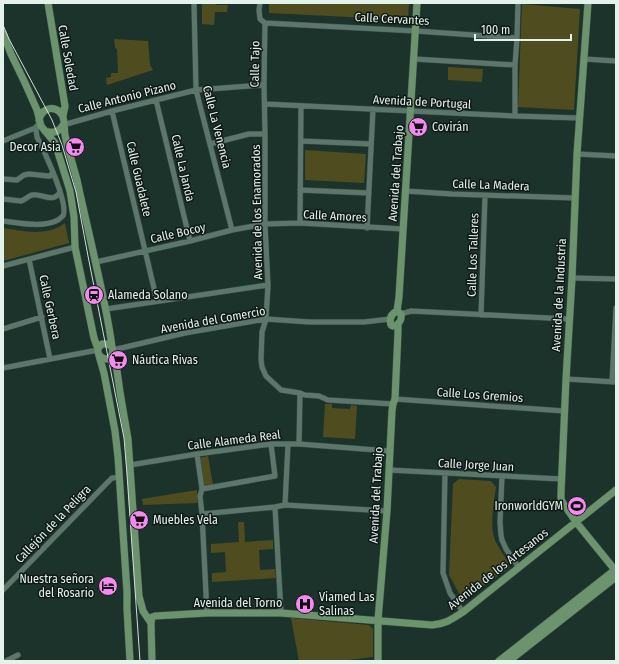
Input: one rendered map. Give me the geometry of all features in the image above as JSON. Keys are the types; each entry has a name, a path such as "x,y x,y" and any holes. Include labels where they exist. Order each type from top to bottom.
{"street":[{"name":"Calle Soledad","path":"48,3 65,106 63,116"},
{"name":"Calle La Venencia","path":"194,3 196,90 232,230"},
{"name":"Calle Tajo","path":"260,3 260,19 265,23 265,104"},
{"name":"Avenida del Trabajo","path":"399,313 417,3"},
{"path":"515,116 515,65 518,3"},
{"name":"Avenida de la Industria","path":"588,3 577,154 561,498 576,522 616,572"},
{"name":"Calle Cervantes","path":"265,23 416,30 517,38"},
{"path":"3,33 8,53 25,83 37,110 39,123 55,143 68,184 74,217 75,248 94,338 104,373 115,431 120,477 130,661"},
{"path":"414,59 515,65"},
{"path":"584,59 616,61"},
{"name":"Calle Antonio Pizano","path":"63,125 196,90 264,85"},
{"name":"Calle La Janda","path":"156,100 190,241"},
{"name":"Avenida de Portugal","path":"265,104 579,118"},
{"name":"Avenida de los Enamorados","path":"265,104 265,224 268,285 266,320 262,332 261,360 266,376 281,390 300,393"},
{"path":"300,223 301,106"},
{"path":"3,221 36,224 59,220 63,216 60,192 36,130 42,114 50,109 56,109 64,119 64,135 96,262 115,357 128,439 139,596 143,611 151,623 152,661"},
{"path":"367,228 373,109"},
{"name":"Calle Guadalete","path":"112,111 157,301"},
{"path":"4,139 39,123"},
{"path":"45,131 54,133 63,125"},
{"path":"210,144 249,134 265,134"},
{"path":"301,141 371,144"},
{"path":"577,154 616,156"},
{"path":"3,179 17,180 24,175 29,174 50,176 53,172"},
{"path":"300,190 369,193"},
{"name":"Calle La Madera","path":"405,191 485,196 575,198"},
{"path":"3,199 21,201 31,195 53,198 60,192"},
{"name":"Calle Los Talleres","path":"480,315 485,196"},
{"name":"Calle Amores","path":"265,224 300,223 403,229"},
{"name":"Calle Bocoy","path":"96,262 232,230 265,224"},
{"path":"3,266 75,248"},
{"name":"Calle Gerbera","path":"29,259 50,359"},
{"path":"572,278 616,279"},
{"path":"106,309 268,285"},
{"path":"566,380 614,382 616,308"},
{"path":"399,313 402,317 397,327 391,325 390,319 392,315 399,313 411,311 569,319"},
{"path":"3,329 42,317"},
{"name":"Avenida del Comercio","path":"113,350 185,333 266,320 364,322 390,319"},
{"name":"Avenida del Trabajo","path":"378,661 378,620 387,511 397,327"},
{"path":"103,344 108,344 113,350 110,357 106,359 102,359 98,352 100,346 103,344"},
{"path":"3,368 98,352"},
{"path":"299,444 300,393"},
{"name":"Calle Los Gremios","path":"300,393 318,396 328,400 564,411"},
{"path":"202,489 275,476 271,444"},
{"name":"Calle Alameda Real","path":"130,465 271,444 299,444 390,451"},
{"path":"285,506 288,444"},
{"path":"197,454 202,489 200,496 208,613"},
{"name":"Calle Jorge Juan","path":"389,470 561,479"},
{"path":"445,473 443,573 450,593 463,612"},
{"path":"502,476 500,522 501,535 506,549 519,568"},
{"name":"Callejón de la Peligra","path":"3,590 112,478 120,477"},
{"name":"Avenida de los Artesanos","path":"378,620 432,625 447,622 463,612 616,490"},
{"path":"202,514 280,506 387,511"},
{"path":"275,507 281,613"},
{"path":"499,661 616,572"},
{"path":"509,661 616,572"},
{"name":"Avenida del Torno","path":"151,623 152,617 155,616 208,613 281,613 378,620"},
{"path":"6,661 18,655"}],"shaded area":[{"path":"202,3 228,5 227,12 215,12 214,25 202,24"},
{"path":"269,3 409,3 408,20 269,13"},
{"path":"522,4 580,9 574,110 518,107"},
{"path":"114,39 148,41 150,65 153,70 107,85 106,78 111,77 111,73 118,73 117,49 115,48"},
{"path":"448,67 483,69 482,82 448,80"},
{"path":"305,150 366,154 364,183 305,180"},
{"path":"65,223 69,243 3,261 3,228 43,232"},
{"path":"325,404 332,404 332,408 350,409 351,405 357,406 355,439 323,437"},
{"path":"208,456 213,485 204,486 199,458"},
{"path":"459,479 491,481 496,487 492,514 493,534 509,565 509,568 466,598 461,597 449,575 453,484"},
{"path":"197,490 197,503 143,505 142,499"},
{"path":"238,522 244,522 245,542 273,540 273,549 259,550 260,570 275,569 276,578 212,582 212,573 226,572 225,552 211,553 211,544 239,542"},
{"path":"291,618 369,625 373,629 373,657 340,661 299,661"}],"tram line":[{"path":"3,25 52,120 62,145 76,192 124,438 140,661"}],"place":[{"name":"Covirán","path":"418,127"},
{"name":"Decor Asia","path":"75,147"},
{"name":"Alameda Solano","path":"94,295"},
{"name":"Náutica Rivas","path":"118,360"},
{"name":"IronworldGYM","path":"577,506"},
{"name":"Muebles Vela","path":"139,520"},
{"name":"Nuestra señora del Rosario","path":"108,586"},
{"name":"Viamed Las Salinas","path":"305,604"}]}
